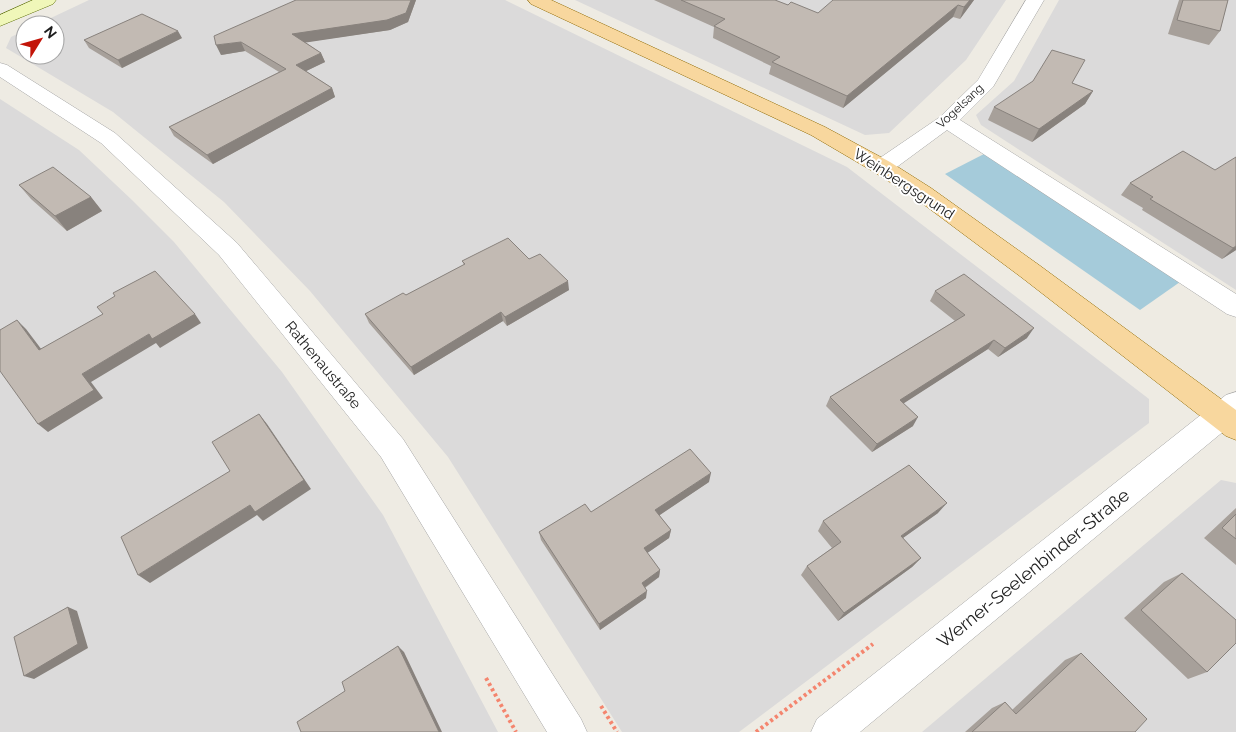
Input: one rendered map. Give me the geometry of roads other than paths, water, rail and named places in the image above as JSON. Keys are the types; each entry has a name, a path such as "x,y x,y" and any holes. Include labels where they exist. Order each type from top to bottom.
{"main road":[{"name":"Weinbergsgrund","path":"537,0 818,131 882,167 923,193 1231,415"}],"street":[{"path":"0,21 47,0"},
{"name":"Vogelsang","path":"882,167 947,121 986,83 1035,0"},
{"name":"Rathenaustraße","path":"0,69 108,138 228,249 392,448 568,732"},
{"path":"947,121 1236,308"},
{"name":"Werner-Seelenbinder-Straße","path":"830,732 1231,415"}],"water":[{"path":"984,154 1180,282 1140,310 945,174"}]}
